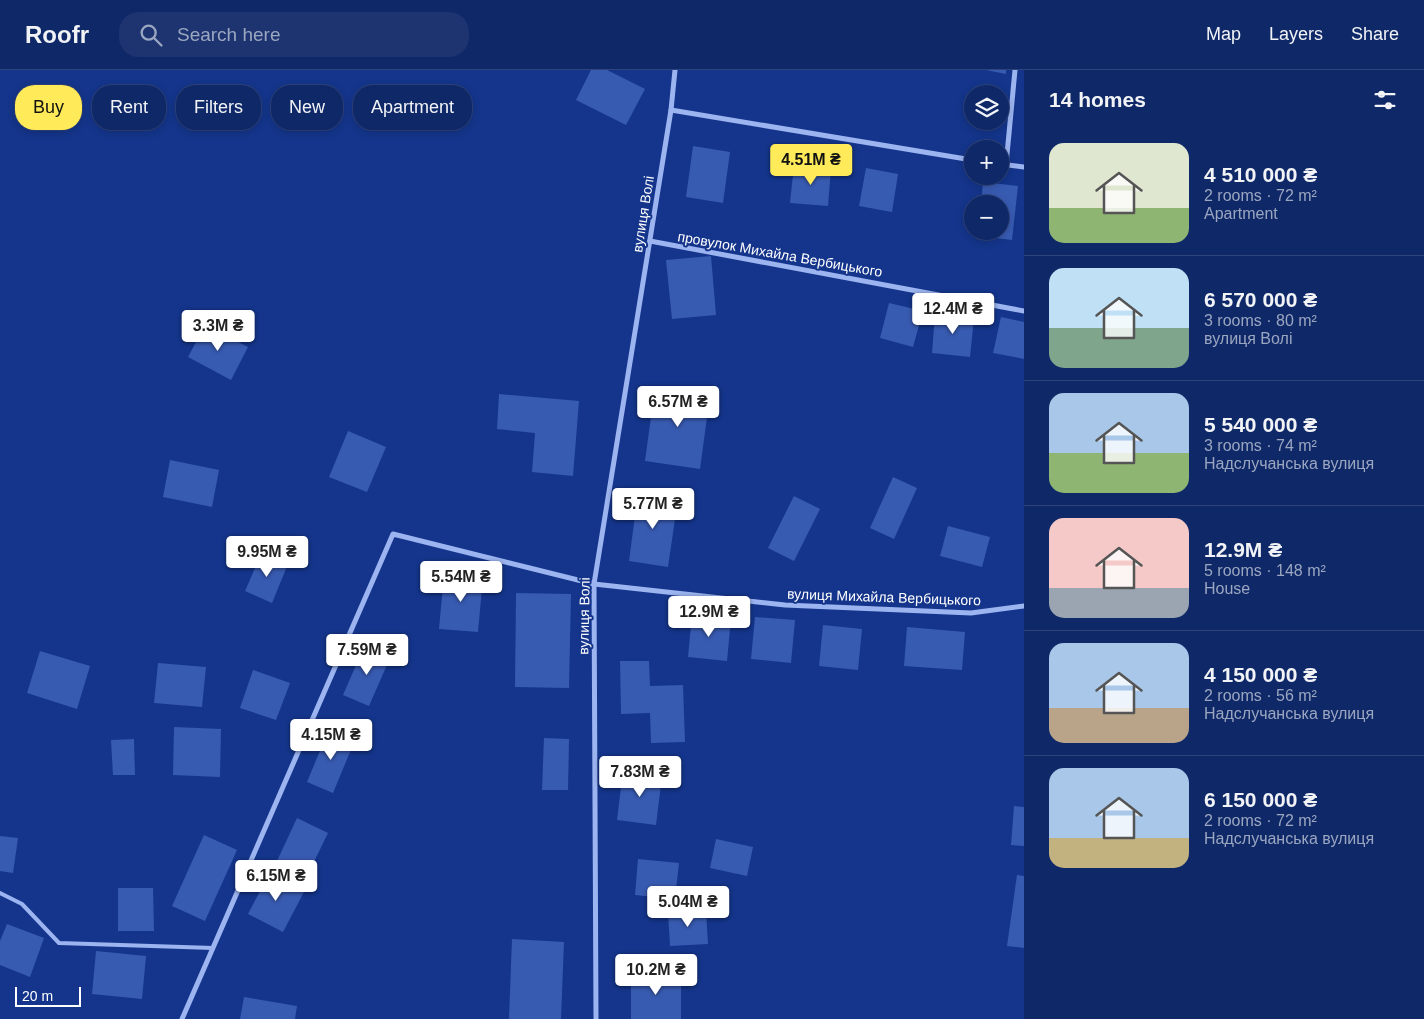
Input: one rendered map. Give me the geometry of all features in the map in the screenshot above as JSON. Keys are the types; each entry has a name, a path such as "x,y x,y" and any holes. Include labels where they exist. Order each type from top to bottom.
{"street":[{"name":"вулиця Волі","path":"596,1019 594,584 671,110 674,70"},
{"path":"1006,140 1016,70"},
{"path":"671,110 964,159"},
{"path":"1009,166 1024,167"},
{"name":"провулок Михайла Вербицького","path":"650,241 1024,311"},
{"name":"вулиця Михайла Вербицького","path":"213,948 393,534 594,584 785,605 971,613 1024,606"},
{"path":"182,1019 213,948"}],"lane":[{"path":"0,894 22,904 59,943 213,948"}],"building":[{"path":"591,70 607,70 645,89 626,125 576,100"},
{"path":"986,70 1006,70 1006,74"},
{"path":"693,146 730,152 723,203 686,197"},
{"path":"794,165 831,168 828,206 790,203"},
{"path":"866,168 898,174 892,212 859,206"},
{"path":"983,185 1018,186 1012,240 1009,240 1009,195 982,195"},
{"path":"711,256 716,315 672,319 666,260"},
{"path":"889,303 923,311 913,347 880,338"},
{"path":"935,314 974,318 970,357 932,353"},
{"path":"1001,317 1024,322 1024,359 993,353"},
{"path":"205,325 248,347 231,380 188,357"},
{"path":"655,387 710,395 700,469 645,461"},
{"path":"499,394 579,401 573,476 532,472 535,433 497,429"},
{"path":"348,431 386,447 367,492 329,477"},
{"path":"170,460 219,470 212,507 163,497"},
{"path":"893,477 917,488 894,539 870,528"},
{"path":"638,493 678,499 668,567 629,561"},
{"path":"794,496 820,509 794,561 768,548"},
{"path":"948,526 990,537 982,567 940,556"},
{"path":"262,552 288,564 272,603 245,591"},
{"path":"444,574 483,577 478,632 439,629"},
{"path":"516,593 571,594 569,688 515,687"},
{"path":"692,615 731,619 727,661 688,657"},
{"path":"755,617 795,620 791,663 751,659"},
{"path":"823,625 862,629 858,670 819,666"},
{"path":"907,627 965,632 962,670 904,666"},
{"path":"364,647 390,658 369,706 343,695"},
{"path":"40,651 90,666 77,709 27,693"},
{"path":"620,661 649,661 650,686 683,685 685,742 651,743 650,713 621,714"},
{"path":"158,663 206,667 202,707 154,703"},
{"path":"253,670 290,683 276,720 240,708"},
{"path":"174,727 221,729 220,777 173,775"},
{"path":"329,729 355,740 333,793 307,782"},
{"path":"544,738 569,739 568,790 542,790"},
{"path":"134,739 135,775 113,775 111,740"},
{"path":"623,771 662,776 656,825 617,820"},
{"path":"1014,806 1024,807 1024,846 1011,845"},
{"path":"297,818 328,833 307,876 277,861"},
{"path":"204,835 237,850 205,921 172,906"},
{"path":"0,836 18,838 13,873 0,871"},
{"path":"716,839 753,847 747,876 710,868"},
{"path":"638,859 679,863 675,899 635,895"},
{"path":"270,872 305,890 283,932 248,914"},
{"path":"1017,875 1024,876 1024,948 1007,946"},
{"path":"118,888 153,888 154,931 118,931"},
{"path":"706,910 708,944 670,946 668,912"},
{"path":"7,924 44,938 30,977 0,965 0,941"},
{"path":"512,939 564,942 561,1019 509,1019"},
{"path":"96,951 146,956 142,999 92,994"},
{"path":"631,972 681,972 681,1019 631,1019"},
{"path":"244,997 297,1006 295,1019 240,1019"}]}
